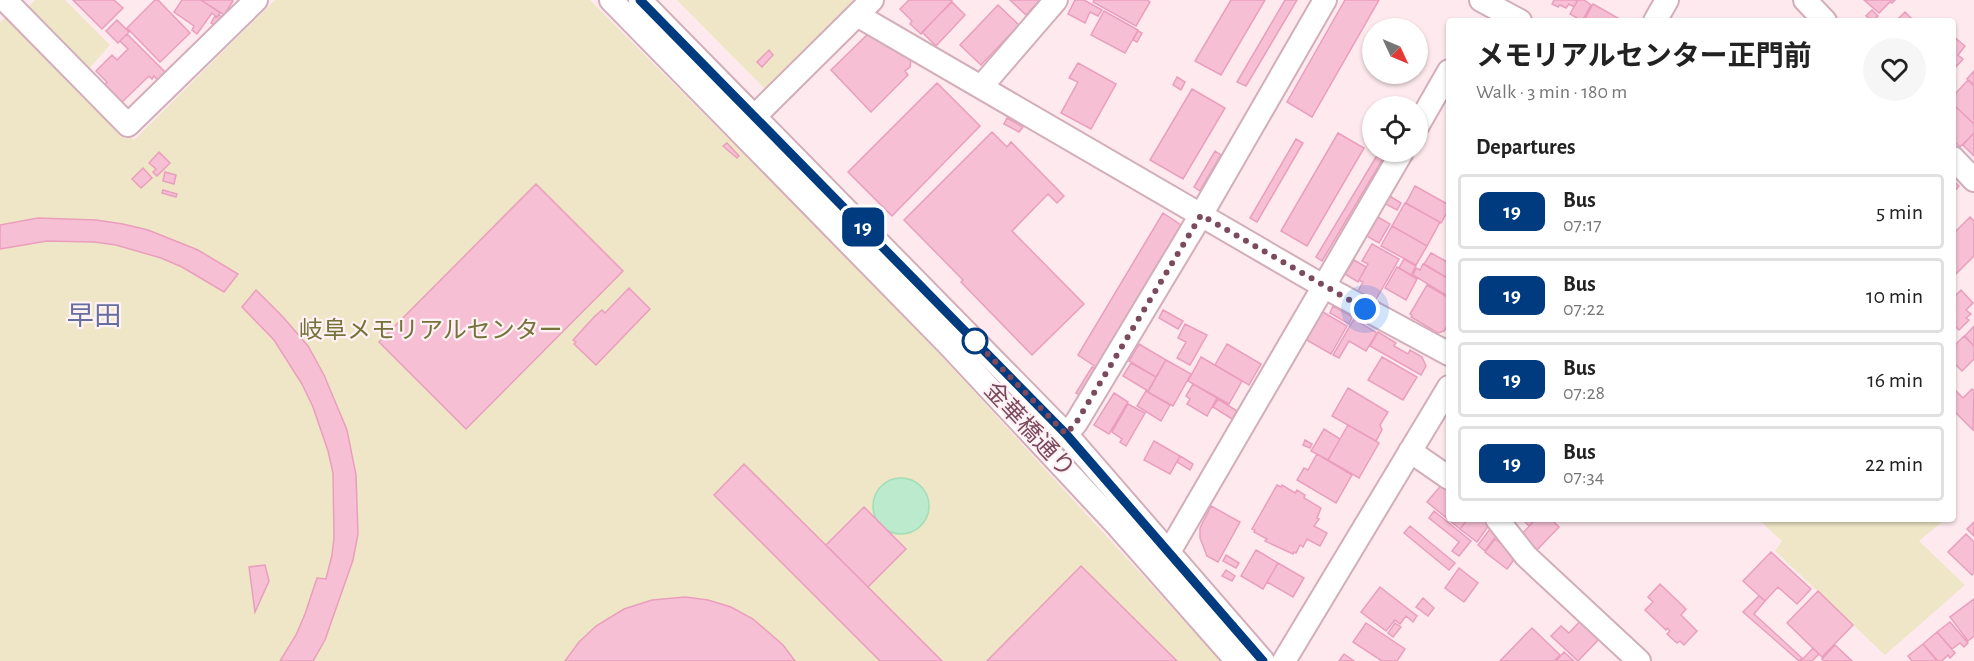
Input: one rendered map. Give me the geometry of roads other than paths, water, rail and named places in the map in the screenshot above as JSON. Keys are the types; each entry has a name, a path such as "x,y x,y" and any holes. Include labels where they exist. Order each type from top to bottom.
{"street":[{"path":"5,3 128,125 256,0"},
{"name":"金華橋通り","path":"611,0 948,344 1115,523 1237,661"},
{"name":"金華橋通り","path":"640,0 1066,434 1263,661"},
{"path":"981,87 1056,0"},
{"path":"1066,434 1076,423 1201,215 1325,0"},
{"path":"1657,18 1667,0"},
{"path":"1805,0 1822,18"},
{"path":"755,116 865,8 981,87 1323,286 1446,352"},
{"path":"1482,8 1511,18"},
{"path":"1428,108 1446,76"},
{"path":"1956,161 1974,180"},
{"path":"1169,552 1396,162"},
{"path":"1284,661 1446,392"},
{"path":"1410,451 1446,476"},
{"path":"1499,522 1526,556 1639,661"}],"district":[{"name":"早田","path":"94,316"}],"park label":[{"name":"岐阜メモリアルセンター","path":"431,331"}]}
